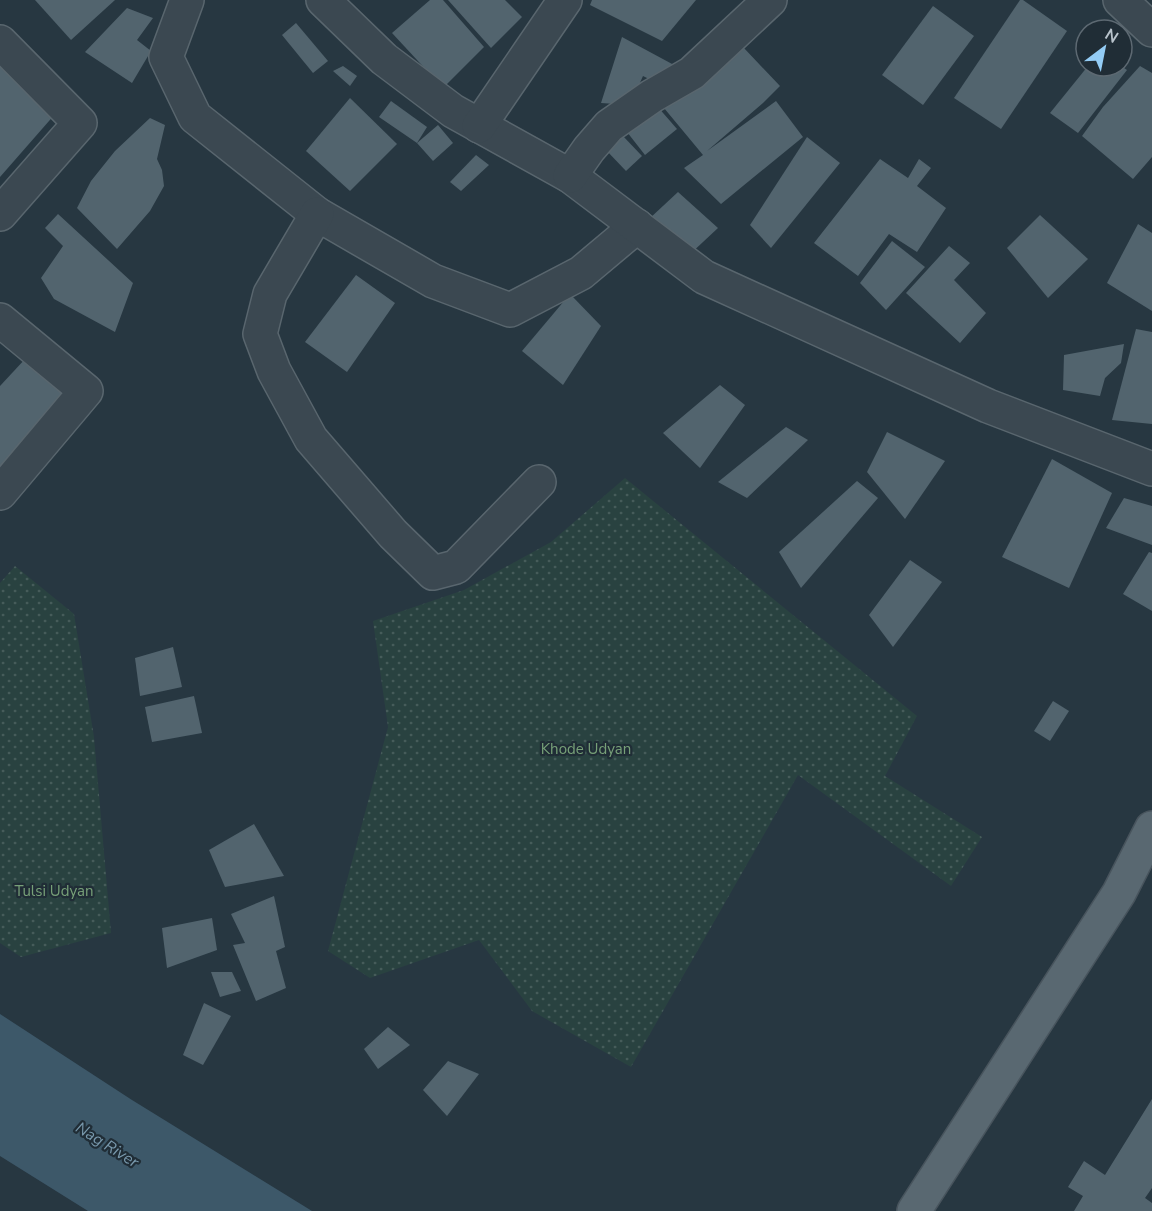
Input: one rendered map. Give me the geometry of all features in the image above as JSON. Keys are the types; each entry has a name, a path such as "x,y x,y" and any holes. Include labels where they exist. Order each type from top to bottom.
{"main road":[{"path":"914,1211 1119,893 1152,828"}],"street":[{"path":"187,0 166,57 195,117 317,214 433,281 510,310 581,273 637,226"},
{"path":"323,0 384,59 453,111 570,176 704,277 988,406 1152,468"},
{"path":"478,126 565,0"},
{"path":"570,176 589,148 609,126 652,96 692,74 770,0"},
{"path":"1124,1 1152,30"},
{"path":"0,42 80,123 0,214"},
{"path":"317,214 270,294 260,334 274,371 311,439 393,534 433,573 456,567 539,482"},
{"path":"0,320 86,391 0,493"}],"green space":[{"name":"Khode Udyan","path":"625,478 917,716 885,776 982,837 951,886 798,775 631,1067 532,1011 479,940 370,978 328,951 388,727 373,621 464,590 551,542"},
{"name":"Tulsi Udyan","path":"15,566 74,614 94,737 111,933 21,957 0,943 0,583"}],"water":[{"name":"Nag River","path":"0,1014 132,1100 312,1211 88,1211 0,1156"}],"building":[{"path":"35,0 115,0 71,40"},
{"path":"430,0 443,0 484,47 443,88 392,33"},
{"path":"448,0 505,0 522,17 491,48"},
{"path":"592,0 696,0 662,41 590,5"},
{"path":"1020,0 1067,31 1001,129 954,98"},
{"path":"933,6 974,36 923,105 882,75"},
{"path":"127,8 153,18 137,40 151,51 132,83 85,52"},
{"path":"296,23 328,61 313,73 282,35"},
{"path":"622,37 674,65 667,88 643,76 630,105 601,103"},
{"path":"743,47 780,86 707,151 776,101 803,137 721,204 684,168 703,155 659,102"},
{"path":"0,63 56,113 0,177"},
{"path":"343,66 357,76 350,86 333,71"},
{"path":"1140,66 1152,73 1152,157 1133,179 1082,136 1103,107 1129,78 1134,78 1134,73"},
{"path":"1078,78 1121,78 1078,133 1050,113"},
{"path":"350,98 397,144 350,191 306,151"},
{"path":"391,101 427,127 417,143 379,117"},
{"path":"657,106 677,129 645,155 627,132"},
{"path":"150,118 165,125 157,159 162,170 164,186 150,211 117,249 77,208 91,181 115,151"},
{"path":"438,125 453,143 433,161 417,143"},
{"path":"622,135 642,156 626,171 606,150"},
{"path":"807,137 840,163 771,248 750,225"},
{"path":"476,155 489,165 461,191 450,182"},
{"path":"880,159 908,178 919,159 931,168 917,186 946,208 917,252 889,234 858,276 814,243"},
{"path":"678,192 718,228 688,256 649,219"},
{"path":"58,214 133,283 115,332 54,299 41,278 63,246 45,228"},
{"path":"1040,215 1088,259 1048,298 1007,248"},
{"path":"1138,224 1152,233 1152,311 1107,283"},
{"path":"892,241 925,267 886,310 860,283"},
{"path":"949,246 970,263 954,280 986,313 960,343 906,293"},
{"path":"356,275 395,303 347,372 305,342"},
{"path":"570,294 601,326 563,385 522,351"},
{"path":"1136,329 1152,332 1152,424 1112,420"},
{"path":"1124,344 1121,363 1105,378 1100,396 1063,390 1064,355"},
{"path":"26,358 66,394 0,472 0,386"},
{"path":"720,385 745,405 700,468 663,433"},
{"path":"786,427 808,440 747,498 718,482"},
{"path":"887,432 945,461 905,519 867,472"},
{"path":"1052,459 1112,493 1069,588 1002,557"},
{"path":"857,481 878,498 801,588 779,552"},
{"path":"1124,498 1152,506 1152,545 1106,528"},
{"path":"1149,552 1152,553 1152,611 1123,594"},
{"path":"910,560 942,582 893,647 869,615"},
{"path":"173,647 182,687 140,696 135,658"},
{"path":"194,696 202,733 152,742 145,707"},
{"path":"1053,701 1069,711 1050,741 1034,731"},
{"path":"254,824 284,876 225,887 209,850"},
{"path":"274,896 285,947 276,951 286,988 256,1001 233,945 245,943 231,914"},
{"path":"212,918 217,950 167,968 162,928"},
{"path":"211,972 232,972 241,991 220,997"},
{"path":"204,1003 231,1016 203,1065 183,1055"},
{"path":"388,1027 410,1045 378,1069 364,1049"},
{"path":"448,1061 479,1074 447,1116 423,1090"},
{"path":"1152,1099 1152,1188 1145,1198 1152,1203 1152,1211 1074,1211 1083,1196 1068,1187 1084,1161 1105,1175"}]}
